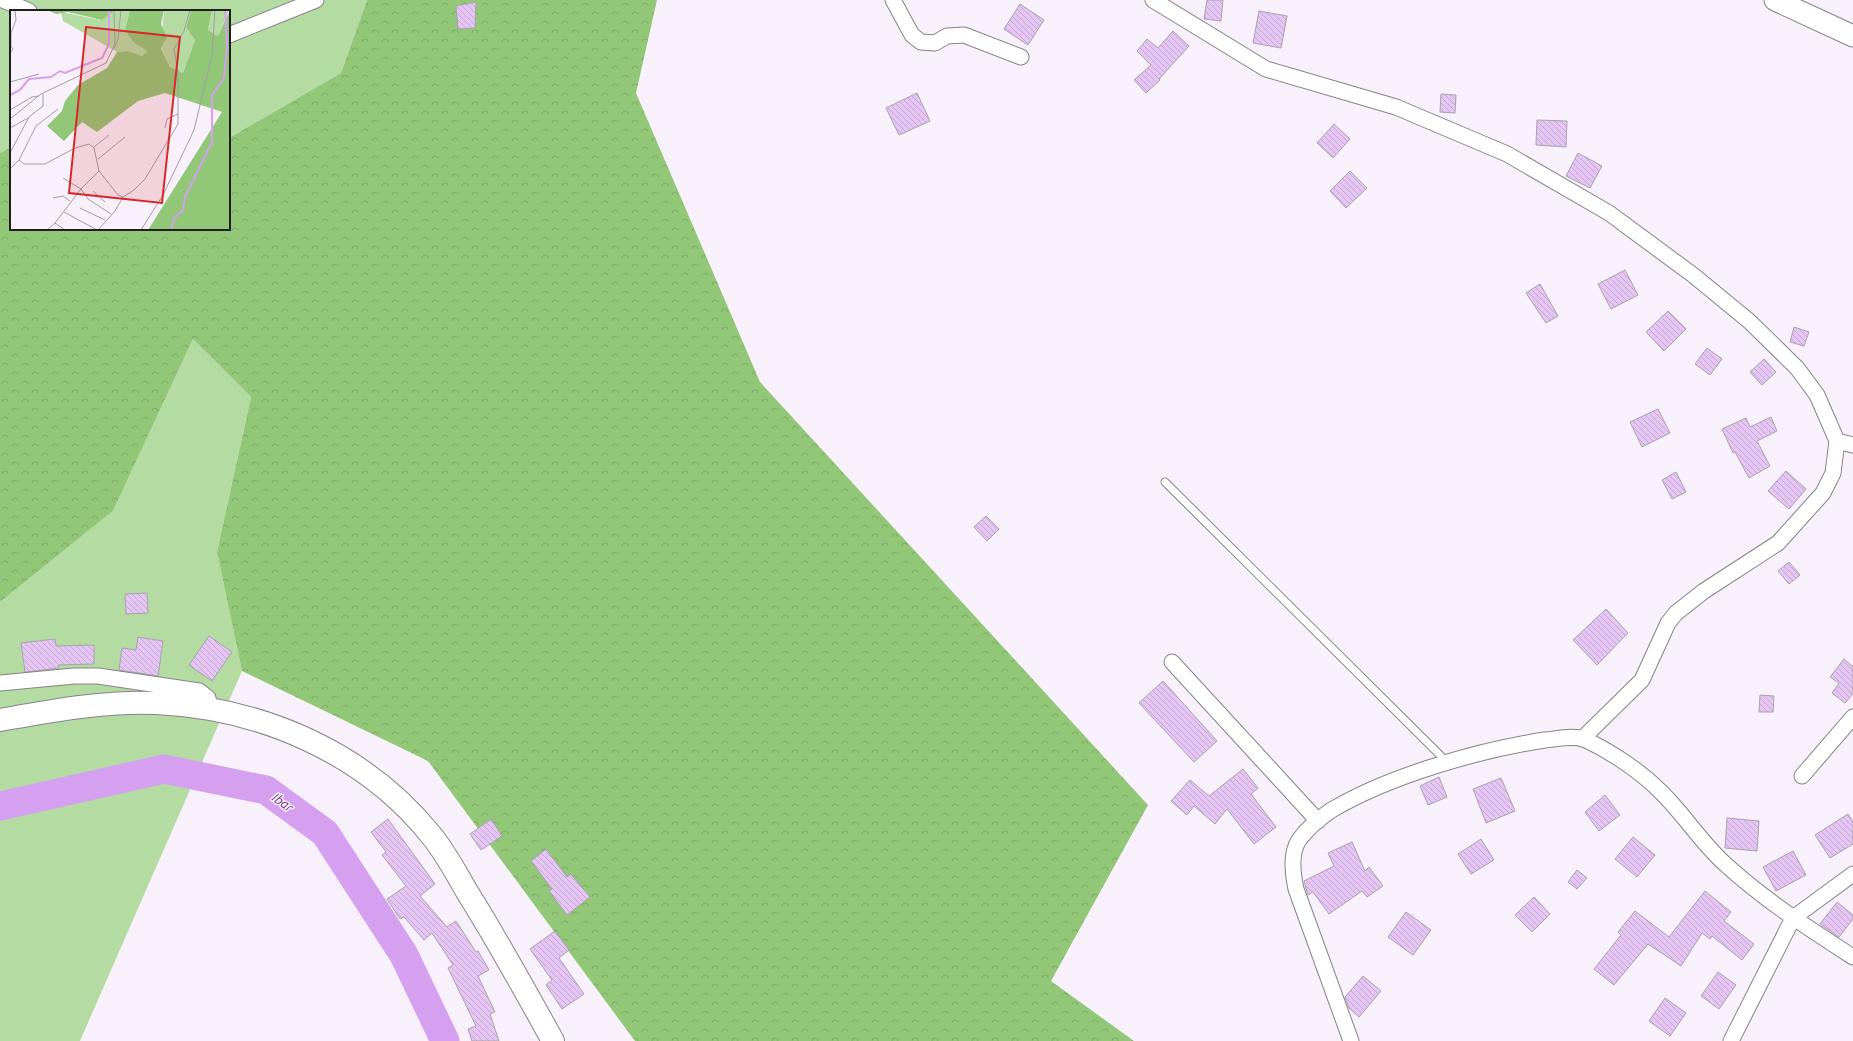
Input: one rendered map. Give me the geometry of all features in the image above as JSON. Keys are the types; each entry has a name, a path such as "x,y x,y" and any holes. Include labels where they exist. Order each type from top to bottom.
{"main road":[{"path":"1775,0 1853,36"},
{"path":"0,720 52,711 113,704 155,703 210,709 246,716 284,729 319,744 350,762 380,783 405,806 432,836 502,948 553,1041"}],"street":[{"path":"3,0 27,10"},
{"path":"230,35 316,0"},
{"path":"894,0 912,35 921,42 935,43 947,36 964,35 1020,57"},
{"path":"1153,0 1266,68 1396,107 1507,154 1609,212 1693,275 1749,321 1796,368 1817,395 1837,441 1833,473 1823,493 1778,543 1704,591 1676,612 1668,623 1642,680 1582,738"},
{"path":"1837,441 1853,445"},
{"path":"1172,662 1318,821"},
{"path":"0,683 74,676 98,676 199,691 208,698 210,709"},
{"path":"1802,776 1853,717"},
{"path":"1351,1041 1293,876 1293,863 1298,841 1329,812 1376,788 1448,762 1525,743 1565,737 1582,738 1634,768 1660,791 1723,862 1793,918 1853,957"},
{"path":"1731,1041 1793,918 1853,874"}],"lane":[{"path":"1165,482 1448,762"}],"green space":[{"path":"0,0 367,0 341,73 230,137 230,10 10,10 10,148 0,153"},
{"path":"367,0 657,0 636,93 760,382 1148,805 1051,981 1134,1041 635,1041 428,761 242,671 217,552 251,397 193,339 113,511 0,602 0,153 10,148 10,230 230,230 230,137 341,73"},
{"path":"193,339 251,397 217,552 242,671 80,1041 0,1041 0,602 113,511"}],"building":[{"path":"1207,0 1223,0 1221,21 1204,19"},
{"path":"476,2 475,28 458,29 456,6"},
{"path":"1020,4 1044,20 1028,45 1004,29"},
{"path":"1259,11 1287,16 1281,48 1253,43"},
{"path":"1173,31 1189,46 1159,79 1160,80 1146,93 1134,80 1151,65 1137,51 1147,39 1158,48"},
{"path":"917,93 930,121 899,135 886,108"},
{"path":"1441,94 1456,95 1455,113 1440,112"},
{"path":"1537,120 1567,121 1566,147 1536,145"},
{"path":"1334,124 1350,139 1333,158 1317,143"},
{"path":"1578,153 1602,166 1590,188 1566,176"},
{"path":"1350,171 1367,188 1346,208 1330,191"},
{"path":"1625,270 1638,295 1611,309 1598,284"},
{"path":"1540,284 1558,316 1546,323 1526,293"},
{"path":"1668,311 1686,329 1664,351 1646,332"},
{"path":"1794,327 1809,332 1804,346 1790,342"},
{"path":"1707,348 1722,359 1710,375 1695,364"},
{"path":"1764,359 1776,372 1762,385 1750,372"},
{"path":"1658,409 1670,433 1642,447 1630,422"},
{"path":"1771,417 1777,431 1757,441 1770,466 1749,478 1735,452 1733,453 1722,429 1746,418 1750,427"},
{"path":"1786,471 1806,489 1789,509 1768,491"},
{"path":"1676,472 1686,492 1672,499 1662,480"},
{"path":"986,516 999,529 987,541 974,527"},
{"path":"1789,562 1800,575 1789,584 1778,571"},
{"path":"147,593 148,613 126,614 125,594"},
{"path":"1606,609 1628,633 1597,665 1573,640"},
{"path":"209,636 232,652 212,681 189,665"},
{"path":"138,637 163,641 158,676 119,670 122,648 136,650"},
{"path":"55,639 56,646 94,645 94,664 58,665 59,668 25,672 21,643"},
{"path":"1844,659 1852,666 1853,665 1853,694 1845,703 1832,693 1839,683 1830,677"},
{"path":"1163,681 1217,741 1194,762 1139,703"},
{"path":"1760,695 1774,696 1773,712 1759,712"},
{"path":"1243,769 1258,788 1251,794 1276,827 1254,844 1227,809 1215,824 1194,806 1187,815 1171,801 1190,780 1209,796"},
{"path":"1439,777 1447,797 1428,805 1420,786"},
{"path":"1501,778 1515,811 1486,823 1473,789"},
{"path":"1605,795 1620,815 1599,831 1585,812"},
{"path":"1848,814 1853,822 1853,844 1830,858 1815,835"},
{"path":"1727,818 1759,821 1757,851 1725,848"},
{"path":"388,819 435,884 420,896 447,927 456,921 476,952 478,951 489,970 478,976 495,1012 490,1014 499,1041 472,1041 468,1029 476,1026 448,968 453,965 432,933 424,940 404,917 400,919 387,899 406,886 382,855 386,852 371,832"},
{"path":"491,819 502,836 481,850 470,834"},
{"path":"1633,837 1655,855 1637,877 1615,859"},
{"path":"1481,839 1494,860 1471,874 1458,854"},
{"path":"1352,842 1365,871 1369,867 1383,886 1367,897 1362,891 1329,914 1313,892 1308,895 1304,881 1334,866 1328,853"},
{"path":"546,849 567,877 571,874 590,897 567,915 549,891 552,889 531,861"},
{"path":"1793,851 1806,875 1776,891 1763,867"},
{"path":"1577,870 1587,878 1577,889 1568,882"},
{"path":"1705,891 1731,912 1724,921 1754,944 1742,960 1712,936 1710,939 1702,933 1681,966 1648,944 1614,985 1594,969 1621,935 1618,932 1635,911 1669,937"},
{"path":"1534,897 1550,914 1532,932 1515,915"},
{"path":"1837,902 1853,915 1853,919 1839,937 1820,924"},
{"path":"1406,912 1431,930 1413,955 1388,937"},
{"path":"555,931 569,950 559,958 584,994 562,1009 546,985 552,980 530,949"},
{"path":"1718,972 1736,985 1719,1009 1701,996"},
{"path":"1363,976 1381,991 1359,1017 1349,1008 1345,997"},
{"path":"1665,998 1686,1013 1670,1036 1649,1021"}],"waterway":[{"name":"Ibar","path":"0,806 164,769 266,790 325,833 404,955 445,1041"}]}
